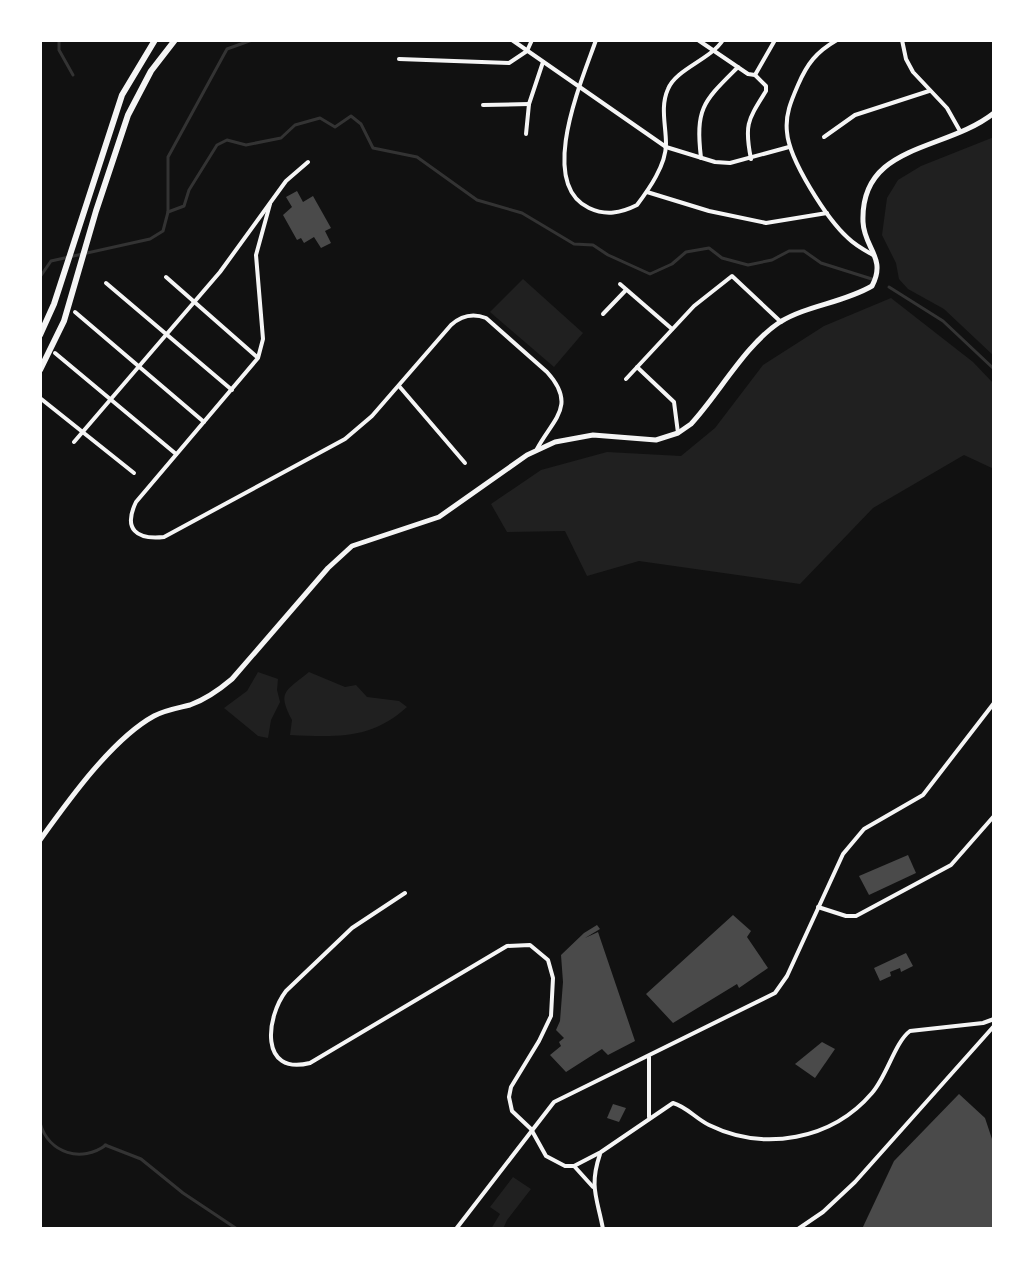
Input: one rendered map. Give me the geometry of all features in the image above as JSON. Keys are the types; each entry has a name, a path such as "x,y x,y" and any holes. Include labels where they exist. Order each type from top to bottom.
{"highway":[{"path":"40,335 54,304 122,95 155,40"},
{"path":"40,370 64,321 96,211 138,92 175,40"}],"main road":[{"path":"40,840 87,778 130,734 155,715 204,700 216,692 243,668 328,568 352,546 439,517 537,449 584,436 656,440 678,433 697,418 756,345 781,322 872,286 878,269 863,223 868,193 877,173 893,159 961,134 994,113"}],"street":[{"path":"512,40 666,147 730,163 789,147"},
{"path":"399,59 509,63 527,51 532,40"},
{"path":"596,40 569,121 564,164 573,194 585,206 611,214 637,205 647,192 666,147 663,111 667,90 680,75 715,51 723,40"},
{"path":"698,40 755,75 766,86 748,120 747,140 751,159"},
{"path":"755,75 775,40"},
{"path":"836,40 807,63 787,112 789,147 794,161 827,213 851,241 875,256"},
{"path":"902,40 909,65 947,108 961,134"},
{"path":"526,134 529,104 543,62"},
{"path":"701,158 699,117 705,102 739,66"},
{"path":"824,137 855,115 929,91"},
{"path":"483,105 529,104"},
{"path":"74,442 220,272 286,181 308,162"},
{"path":"647,192 709,211 766,223 827,213"},
{"path":"270,204 256,255 263,339 258,358 136,502 130,514 136,533 149,539 164,537 345,439 372,416 456,321 470,315 481,316 547,372 559,390 560,414 537,449"},
{"path":"626,379 694,306 732,276 781,322"},
{"path":"166,277 258,358"},
{"path":"106,283 232,390"},
{"path":"620,284 672,329"},
{"path":"603,314 626,290"},
{"path":"75,312 205,422"},
{"path":"55,353 177,455"},
{"path":"637,367 674,402 678,433"},
{"path":"399,386 465,463"},
{"path":"40,398 134,473"},
{"path":"456,1229 548,1108 564,1096 775,993 787,976 843,854 876,821 923,795 994,703"},
{"path":"818,907 856,916 909,886 938,874 961,857 994,816"},
{"path":"405,893 352,928 280,998 270,1042 283,1062 300,1066 310,1063 507,946 523,944 535,948 548,960 553,978 551,1016 511,1087 509,1097 512,1111 531,1129 551,1161 574,1166 593,1187"},
{"path":"574,1166 601,1152 673,1103 684,1106 709,1124 756,1138 774,1140 816,1132 844,1118 865,1102 887,1072 903,1036 910,1031 983,1023 994,1019"},
{"path":"798,1229 823,1212 855,1182 994,1026"},
{"path":"649,1057 649,1117"},
{"path":"601,1152 593,1187 603,1229"}],"shaded area":[{"path":"994,137 994,356 944,309 908,289 899,279 896,263 882,235 887,198 898,180 921,166"},
{"path":"523,279 583,333 554,367 490,312"},
{"path":"891,298 973,362 994,384 994,469 964,455 873,508 800,584 639,561 587,576 565,531 507,532 491,504 541,470 607,452 681,456 715,428 763,365 824,326"},
{"path":"258,672 278,679 280,702 271,720 268,738 258,736 224,708 247,691"},
{"path":"309,672 345,687 356,685 367,697 399,701 407,707 380,726 366,731 337,736 290,735 292,720 284,697"},
{"path":"513,1177 531,1189 503,1229 491,1229 500,1214 490,1207"}],"building":[{"path":"297,191 303,202 313,196 331,228 325,231 331,243 321,248 314,237 304,243 301,238 297,240 283,215 292,207 286,197"},
{"path":"908,855 916,873 869,895 859,876"},
{"path":"733,915 751,931 747,937 768,968 739,988 737,984 673,1023 646,994"},
{"path":"597,925 600,929 585,938 598,932 635,1041 608,1055 602,1049 566,1072 550,1055 561,1046 559,1042 564,1038 556,1030 560,1021 563,982 561,955"},
{"path":"906,953 913,966 901,972 900,968 890,972 891,976 880,981 874,968"},
{"path":"822,1042 835,1049 815,1078 795,1064"},
{"path":"959,1094 985,1118 994,1145 994,1229 862,1229 894,1161"},
{"path":"613,1104 626,1108 619,1122 607,1118"}],"waterway":[{"path":"59,40 59,50 73,75"},
{"path":"40,277 51,261 150,239 163,231 168,212 168,157 227,49 252,40"},
{"path":"168,212 184,206 189,190 217,145 227,140 246,145 281,138 295,125 320,118 335,127 351,116 361,124 373,148 417,157 477,200 522,213 574,244 593,245 650,274 672,264 686,252 709,248 722,258 748,265 772,260 789,251 804,251 821,263 875,280"},
{"path":"889,287 943,321 994,369"},
{"path":"40,1123 51,1142 67,1152 87,1154 106,1145"},
{"path":"105,1145 141,1159 183,1193 237,1229"}]}
